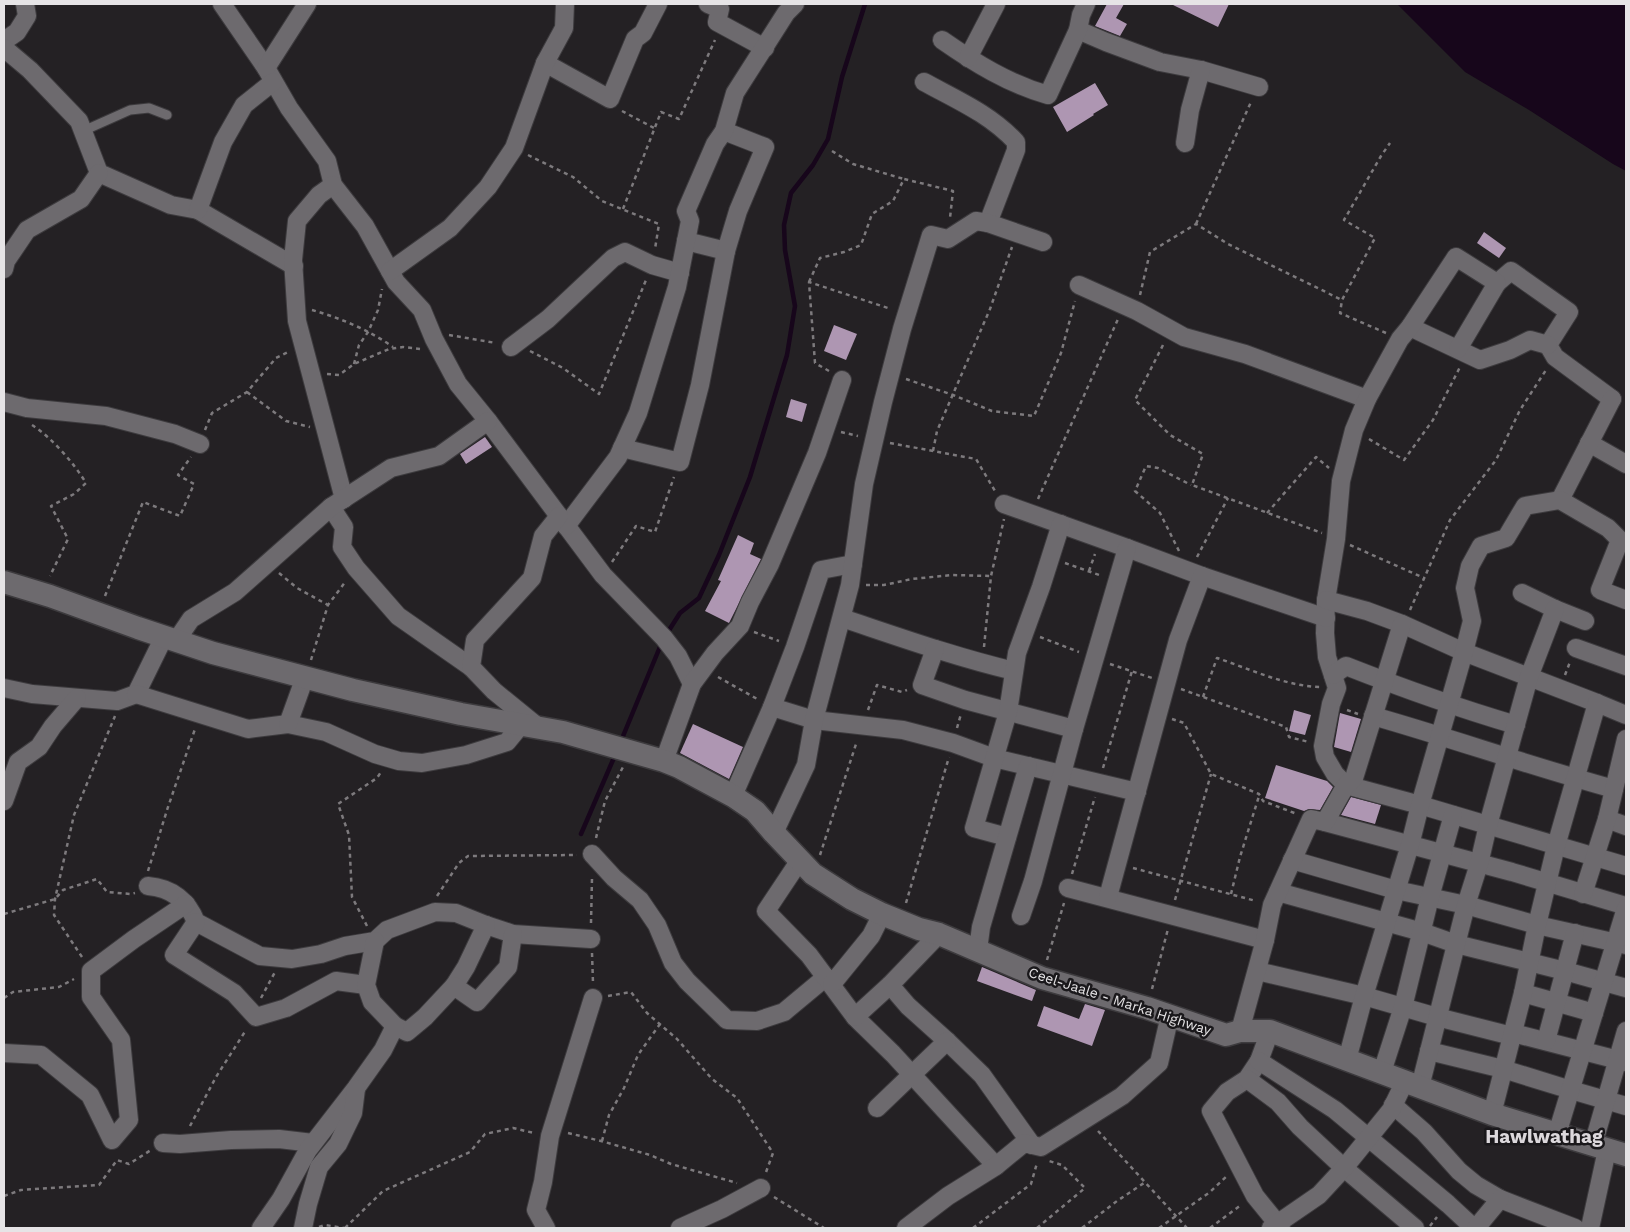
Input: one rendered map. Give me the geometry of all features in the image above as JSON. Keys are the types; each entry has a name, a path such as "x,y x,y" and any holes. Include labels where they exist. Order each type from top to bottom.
{"street":[{"path":"4,41 17,32 27,16 25,4"},
{"path":"222,4 289,108 328,161 334,185 365,226 393,276 422,310 440,352 458,384 488,421 530,480 603,575 664,638 678,656 692,684"},
{"path":"198,210 223,142 244,105 269,75 307,4"},
{"path":"393,276 450,228 488,187 514,148 545,63 564,28 565,4"},
{"path":"545,63 610,99 635,39 643,33 658,4"},
{"path":"708,4 720,9 717,22 765,48"},
{"path":"471,667 475,640 532,578 543,536 562,521 618,457 638,413 677,287 690,221 686,211 715,144 724,131 735,93 786,13 795,4"},
{"path":"968,58 996,4"},
{"path":"942,40 998,75 1026,89 1048,95 1078,30 1081,15 1086,4"},
{"path":"1078,30 1160,62 1201,70 1259,87"},
{"path":"4,48 30,70 78,121 99,173 170,205 198,210 294,266"},
{"path":"1185,144 1190,110 1201,70"},
{"path":"924,82 983,113 1006,130 1016,142 1016,150 988,223"},
{"path":"622,448 680,462 700,384 726,251 738,211 765,147 724,131"},
{"path":"4,269 6,261 27,230 81,199 99,173"},
{"path":"4,688 32,694 117,701 129,697 200,714 248,729 288,724 326,732 375,754 399,761 422,763 466,755 507,742 530,726 471,667 398,616 356,568 342,546 344,527 326,431 297,321 294,266 297,221 319,195 334,185"},
{"path":"774,833 806,765 814,720 850,585 864,484 874,440 906,314 931,235 948,239 976,221 988,223 1043,242"},
{"path":"686,241 726,251"},
{"path":"511,347 548,319 613,258 625,252 652,265 680,273"},
{"path":"1335,682 1327,657 1325,633 1326,600 1336,538 1342,478 1354,430 1367,399 1404,333 1456,256 1497,283"},
{"path":"1462,352 1497,283 1511,271 1569,312 1552,351"},
{"path":"1079,286 1131,308 1184,337 1245,354 1367,399"},
{"path":"1404,333 1462,352 1480,360 1510,350 1530,340 1552,351 1619,397 1589,443 1560,500"},
{"path":"664,761 692,684 715,653 740,626 770,564 817,453 842,380"},
{"path":"4,402 28,408 106,416 175,434 200,444"},
{"path":"129,697 170,639 190,619 235,592 338,503 391,468 439,456 488,421"},
{"path":"1589,443 1626,464"},
{"path":"1347,1060 1464,652 1472,621 1465,588 1470,566 1481,546 1506,538 1525,506 1560,500 1608,528 1620,540 1600,590 1626,600"},
{"path":"1006,505 1196,574 1326,618"},
{"path":"1007,837 974,828 1008,712 1017,653 1051,558 1061,524"},
{"path":"1022,916 1127,548"},
{"path":"733,796 796,647 821,570 853,564"},
{"path":"1108,897 1196,574"},
{"name":"Ceel-Jaale - Marka Highway","path":"4,582 42,593 213,653 461,714 562,732 664,761 733,796 755,811 807,867 844,894 891,918 919,929 939,934 1042,978 1170,1015 1226,1035 1240,1031 1270,1032 1492,1114 1609,1150"},
{"path":"1522,593 1555,610 1585,621"},
{"path":"1326,600 1367,611 1402,624 1464,652 1626,715"},
{"path":"1270,1032 1259,1062 1247,1079 1227,1092 1211,1111 1255,1196 1277,1227 1319,1195 1344,1168 1393,1105 1413,1084 1429,1051 1466,905 1479,864 1529,677 1555,610"},
{"path":"842,618 982,664 1014,671"},
{"path":"1240,1031 1275,899 1292,860 1318,820 1346,785 1354,778 1402,624"},
{"path":"1576,648 1626,666"},
{"path":"934,649 922,685 965,700 1074,729"},
{"path":"1516,726 1450,705 1346,666 1335,682 1324,746 1325,757 1346,785 1420,804 1626,866"},
{"path":"288,724 305,677"},
{"path":"4,801 18,762 39,747 53,726 77,698"},
{"path":"1492,1114 1523,993 1556,846 1597,703"},
{"path":"772,707 814,720 903,730 953,743 994,758 1137,792"},
{"path":"1373,718 1440,735 1507,758 1614,789"},
{"path":"1583,894 1607,819 1623,760 1626,739"},
{"path":"978,950 981,927 1028,766"},
{"path":"1382,1072 1403,1007 1430,897 1453,815"},
{"path":"1607,819 1626,826"},
{"path":"1318,820 1626,907 1621,944 1604,981 1557,1134"},
{"path":"592,854 614,878 640,900 657,925 673,963 687,981 727,1020 757,1021 784,1012 829,980 891,918"},
{"path":"1292,860 1396,890 1466,905 1537,925 1621,944"},
{"path":"807,867 766,911 809,955 856,1017 893,1054 910,1075 996,1166"},
{"path":"148,886 160,887 177,896 191,909 196,922 260,956 292,959 375,941 387,930 435,912 456,914 513,934 591,939"},
{"path":"1068,888 1108,897 1265,940"},
{"path":"1275,899 1422,932 1456,944 1626,988"},
{"path":"4,1053 41,1055 90,1095 112,1140 129,1120 121,1040 91,997 91,971 186,904"},
{"path":"196,922 174,955 234,993 256,1017 286,1008 336,981 366,985"},
{"path":"375,941 366,985 372,1002 395,1026 406,1032 425,1017 454,986 466,967 486,925"},
{"path":"454,986 477,1002 508,967 513,934"},
{"path":"856,1017 939,934"},
{"path":"1546,1041 1575,934"},
{"path":"1257,971 1364,996 1437,1017 1546,1041 1622,1061"},
{"path":"890,985 908,1006 982,1074 1037,1150"},
{"path":"1523,993 1594,1013"},
{"path":"546,1228 536,1210 543,1182 551,1133 593,998"},
{"path":"1037,1150 1122,1096 1160,1063 1170,1015"},
{"path":"261,1228 281,1199 313,1143 383,1050 395,1026"},
{"path":"1590,1228 1609,1150 1606,1100 1622,1061 1626,1031"},
{"path":"877,1108 947,1041"},
{"path":"1429,1051 1504,1069 1626,1106"},
{"path":"1259,1062 1335,1110 1475,1228 1500,1199"},
{"path":"1247,1079 1278,1102 1300,1127 1344,1168 1415,1228"},
{"path":"303,1228 319,1167 338,1144 354,1113 356,1088"},
{"path":"1393,1105 1424,1132 1476,1186 1500,1199 1575,1228"},
{"path":"171,1144 279,1138 313,1143"},
{"path":"906,1228 948,1196 996,1166 1024,1143 1037,1150"},
{"path":"680,1228 722,1209 761,1188"}],"lane":[{"path":"83,131 130,110 149,108 167,115"}],"path":[{"path":"624,209 661,112 679,119 721,24"},
{"path":"1031,514 1131,308 1150,252 1196,224 1259,87"},
{"path":"610,99 610,105 654,128"},
{"path":"1390,143 1380,156 1344,220 1375,238 1342,300 1340,313 1404,333"},
{"path":"832,151 854,164 953,191 948,239"},
{"path":"842,380 815,363 809,282 820,258 844,252 860,245 872,214 893,201 904,179"},
{"path":"1196,224 1228,244 1342,300"},
{"path":"933,451 937,431 990,309 1017,234"},
{"path":"354,364 359,346 378,310 381,290 389,284 393,276"},
{"path":"809,282 906,314"},
{"path":"890,374 992,410 1034,416 1061,354 1079,286"},
{"path":"296,302 368,332 394,348"},
{"path":"1171,330 1135,400 1170,435 1203,454 1192,485"},
{"path":"99,613 143,502 180,516 194,484 178,475 200,444 212,413 247,392 276,358 303,345"},
{"path":"311,373 338,375 354,364 394,348 403,347 440,352"},
{"path":"1402,624 1406,621 1450,520 1496,460 1520,410 1552,351"},
{"path":"1354,430 1404,460 1432,420 1462,352"},
{"path":"247,392 286,421 326,431"},
{"path":"28,408 28,423 39,430 62,452 78,470 86,483 74,494 52,506 68,539 42,593"},
{"path":"825,428 874,440 976,459 1006,505 991,576 982,664"},
{"path":"1267,513 1316,457 1342,478"},
{"path":"603,575 636,526 655,532 680,462"},
{"path":"1196,574 1160,513 1135,490 1146,466 1158,468 1192,485 1336,538 1424,578"},
{"path":"1196,574 1228,498"},
{"path":"1051,558 1118,582"},
{"path":"267,564 297,588 328,605"},
{"path":"305,677 328,605 356,568"},
{"path":"850,585 884,585 912,579 952,575 991,576"},
{"path":"1203,697 1218,658 1281,680 1310,687 1335,682"},
{"path":"703,669 772,707"},
{"path":"1042,978 1132,671"},
{"path":"807,867 877,686 902,692 922,685"},
{"path":"4,998 13,992 58,987 91,971 54,915 55,899 74,815 129,697"},
{"path":"891,918 953,743 965,700"},
{"path":"1331,704 1373,718"},
{"path":"4,914 55,899 63,890 98,880 107,892 131,894 148,886 147,872 200,714"},
{"path":"1159,715 1184,723 1211,774 1259,794 1263,801 1318,820"},
{"path":"622,748 605,800 592,854 591,939 593,998 631,992 647,1013 677,1039 712,1079 737,1098 773,1153 761,1188"},
{"path":"375,941 352,897 349,834 338,804 377,778 390,758"},
{"path":"1147,1008 1180,880 1211,774"},
{"path":"1231,894 1259,794"},
{"path":"424,916 459,863 468,856 592,854"},
{"path":"1117,864 1231,894 1275,899"},
{"path":"4,1196 21,1190 99,1185 116,1160 129,1164 171,1144 242,1034 256,1017 262,996 283,958"},
{"path":"602,1141 609,1115 624,1088 638,1055 660,1024"},
{"path":"1088,1118 1106,1141 1186,1228"},
{"path":"315,1228 325,1225 344,1228 383,1191 470,1152 485,1134 513,1128 602,1141 713,1177 761,1188 824,1228"},
{"path":"973,1228 1031,1184 1037,1150 1062,1165 1085,1188 1037,1228"},
{"path":"1159,1228 1210,1192 1239,1164"},
{"path":"1082,1228 1144,1183"},
{"path":"1210,1228 1255,1196"}],"shaded area":[{"path":"1397,4 1626,4 1626,171 1465,72"}],"building":[{"path":"1107,4 1124,4 1116,18 1127,24 1120,36 1095,26"},
{"path":"1171,4 1229,4 1218,27"},
{"path":"1095,83 1108,105 1067,132 1053,107"},
{"path":"1484,232 1506,248 1499,258 1477,243"},
{"path":"834,325 857,334 846,360 824,351"},
{"path":"791,399 807,404 802,422 786,417"},
{"path":"485,437 492,447 466,464 460,454"},
{"path":"738,535 754,543 750,554 761,559 729,623 705,611 721,581 718,580"},
{"path":"1294,710 1311,715 1305,735 1289,731"},
{"path":"1340,713 1361,719 1351,752 1334,747"},
{"path":"693,724 743,747 729,779 680,753"},
{"path":"1276,765 1327,781 1333,787 1320,810 1309,809 1304,811 1265,798"},
{"path":"1351,797 1381,805 1375,824 1341,815"},
{"path":"982,967 1036,990 1032,1001 977,981"},
{"path":"1085,1004 1105,1010 1092,1046 1037,1026 1044,1006 1079,1019"}],"waterway":[{"path":"666,635 680,613 699,598 719,555 750,477 787,355 795,306 785,250 784,225 791,193 813,165 828,139 842,77 865,4"},
{"path":"621,741 662,642"},
{"path":"581,834 616,753"}],"district":[{"name":"Hawlwathag","path":"1544,1136"}]}
